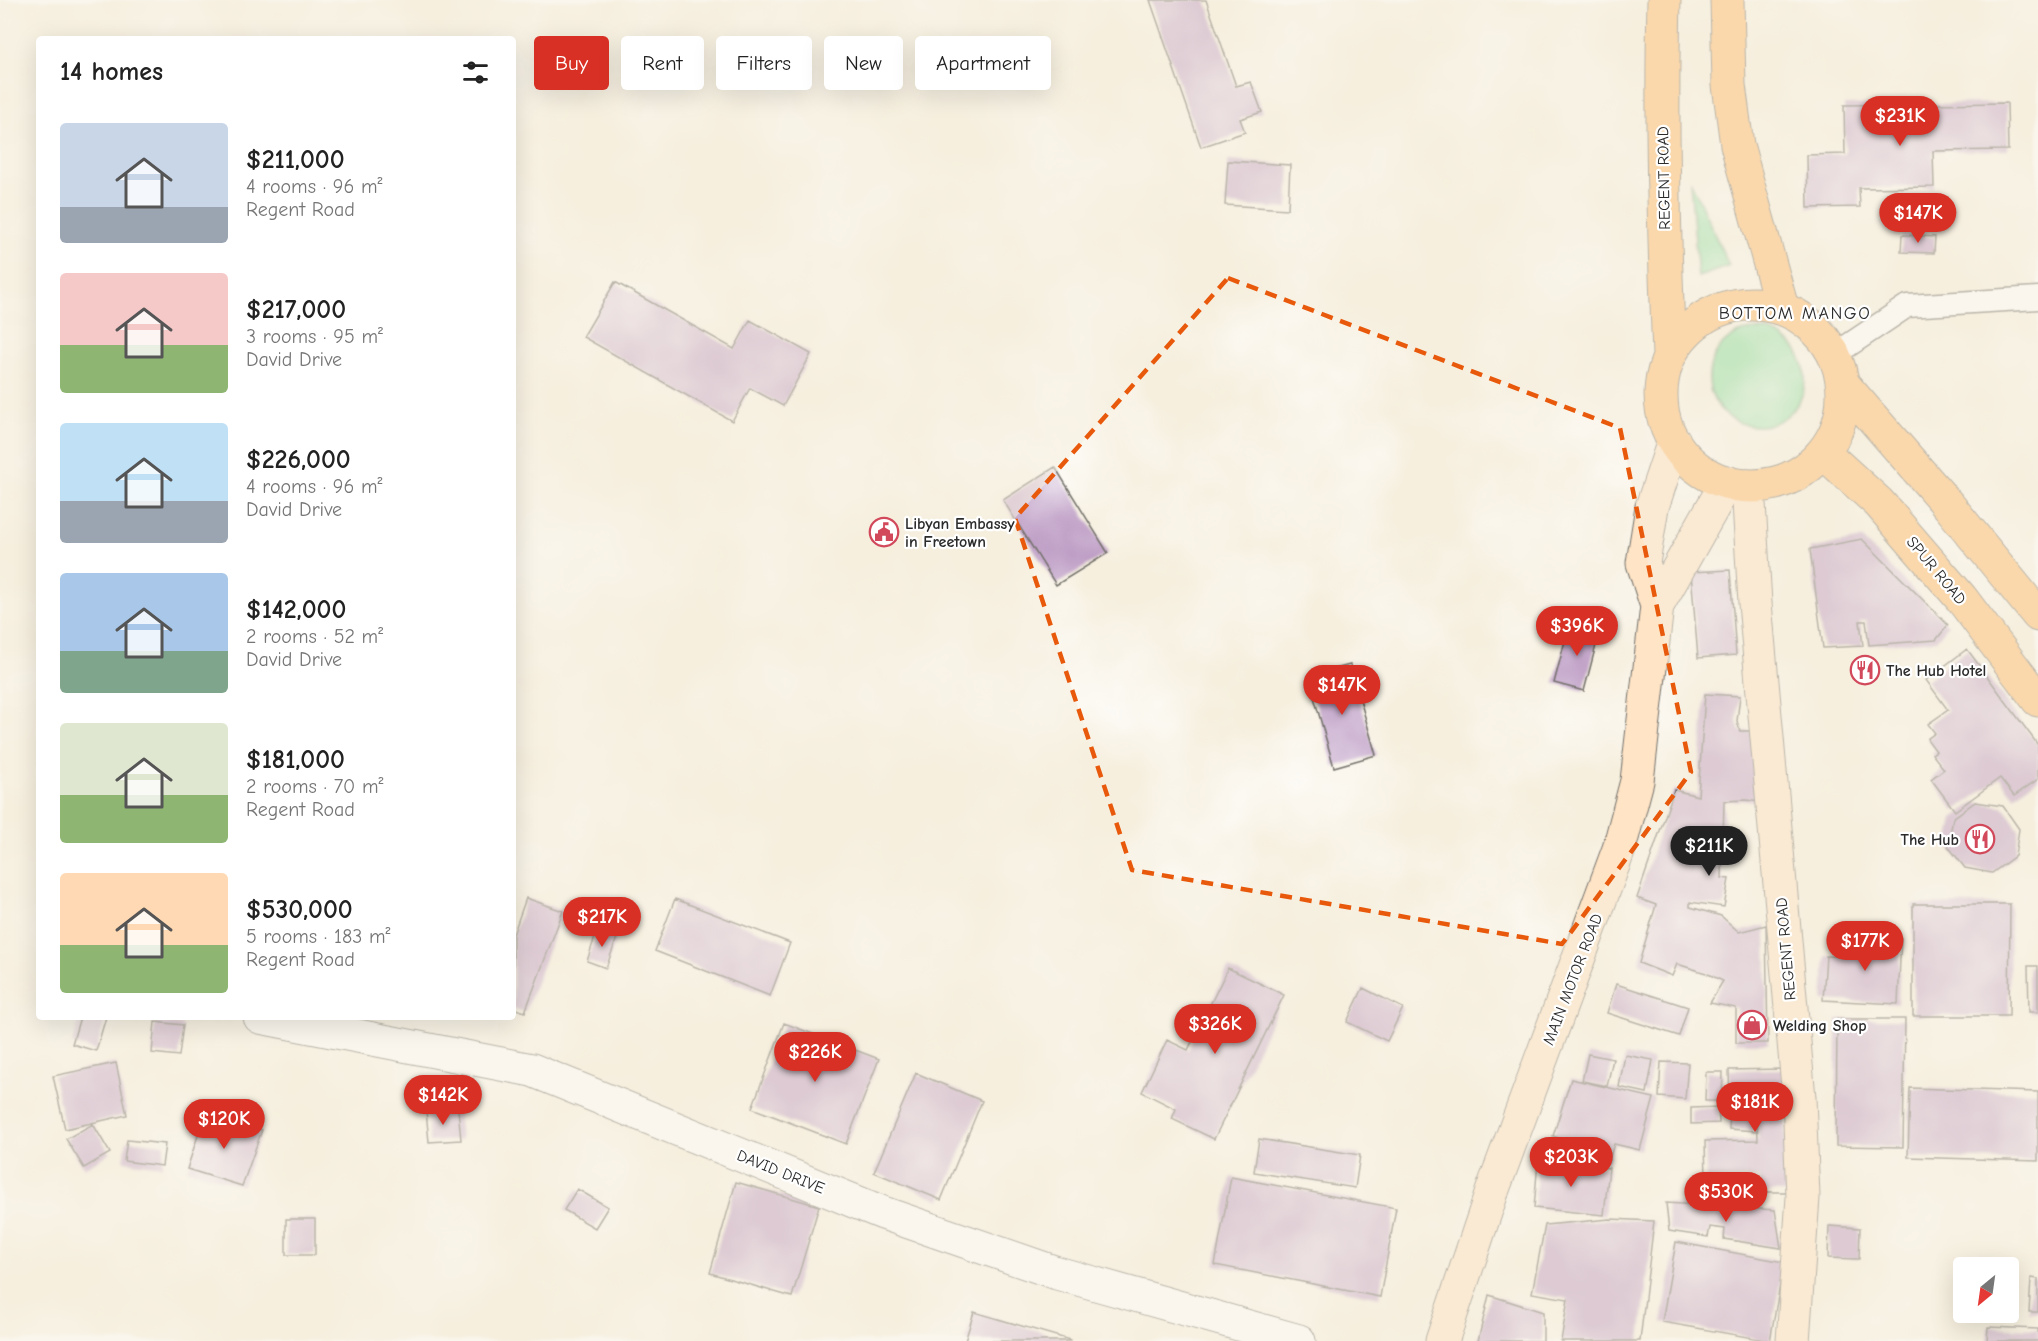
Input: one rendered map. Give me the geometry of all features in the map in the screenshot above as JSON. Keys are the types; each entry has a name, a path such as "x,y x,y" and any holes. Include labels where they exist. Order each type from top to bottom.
{"main road":[{"name":"REGENT ROAD","path":"1664,0 1665,262 1670,355"},
{"path":"1727,0 1729,85 1737,145 1782,308"},
{"path":"1838,369 1842,410 1834,435 1823,452 1805,470 1788,479 1768,485 1737,484 1706,473 1688,459 1674,441 1664,420 1661,387 1670,355 1681,337 1697,321 1717,310 1738,305 1760,304 1782,308 1803,319 1821,335 1838,369 2038,615"},
{"name":"MAIN MOTOR ROAD","path":"1442,1341 1493,1189 1620,849 1637,781 1657,606 1643,562 1652,507 1674,441"},
{"name":"SPUR ROAD","path":"1823,452 1879,503 1961,598 2038,700"},
{"name":"REGENT ROAD","path":"1737,484 1755,603 1799,1098 1803,1197 1793,1341"},
{"name":"MAIN MOTOR ROAD","path":"1657,606 1737,484"}],"street":[{"name":"DAVID DRIVE","path":"275,1020 532,1070 883,1213 1057,1273 1299,1341"}],"lane":[{"path":"1838,369 1907,306 2038,298"}],"highlighted area":[{"path":"1228,278 1620,428 1691,772 1562,944 1132,870 1015,518"}],"green space":[{"path":"1690,180 1729,266 1698,277"},
{"path":"1757,330 1775,334 1791,344 1801,360 1805,378 1801,396 1791,412 1775,422 1757,426 1739,422 1723,412 1713,396 1709,378 1713,360 1723,344 1739,334"}],"building":[{"path":"1150,0 1206,0 1236,86 1251,82 1262,112 1240,119 1245,132 1201,147"},
{"path":"2007,103 2008,150 1933,151 1934,187 1859,188 1860,207 1808,208 1807,155 1845,154 1844,105"},
{"path":"1228,161 1290,165 1288,209 1225,205"},
{"path":"1902,235 1935,237 1934,253 1901,252"},
{"path":"615,282 734,349 750,320 811,354 783,406 750,388 732,421 583,337"},
{"path":"1055,467 1108,553 1056,585 1003,500"},
{"path":"1862,539 1948,625 1936,640 1869,645 1866,621 1860,621 1863,646 1823,648 1810,549"},
{"path":"1730,570 1736,655 1698,658 1691,572"},
{"path":"1570,622 1600,630 1584,691 1554,683"},
{"path":"1967,649 2038,745 2038,779 2014,796 2000,778 1955,811 1931,779 1944,769 1932,754 1936,751 1927,739 1935,733 1928,724 1948,710 1926,680"},
{"path":"1350,665 1376,755 1334,767 1308,676"},
{"path":"1705,694 1740,696 1737,721 1740,731 1755,731 1760,802 1724,801 1722,878 1729,879 1724,907 1690,902 1690,907 1721,916 1739,932 1766,925 1768,1043 1736,1043 1736,1008 1710,1003 1723,981 1677,964 1672,976 1639,963 1656,905 1637,898 1674,790 1698,796"},
{"path":"1975,802 2003,806 2019,829 2015,856 1992,873 1965,868 1948,846 1953,818"},
{"path":"526,898 563,911 525,1012 516,1009 516,926"},
{"path":"675,899 790,943 770,996 655,951"},
{"path":"1913,904 2010,904 2009,1016 1913,1016"},
{"path":"598,928 618,935 606,968 587,961"},
{"path":"1851,935 1901,938 1898,1004 1823,1000 1826,956 1850,957"},
{"path":"2028,966 2038,966 2038,1012 2029,1012"},
{"path":"1228,968 1284,995 1214,1139 1172,1119 1176,1109 1142,1092 1167,1040 1188,1050"},
{"path":"1616,984 1688,1007 1679,1036 1607,1013"},
{"path":"1363,988 1403,1008 1387,1041 1347,1022"},
{"path":"1837,1019 1905,1019 1903,1147 1836,1146"},
{"path":"79,1020 105,1020 96,1051 72,1044"},
{"path":"155,1022 183,1025 179,1056 152,1053"},
{"path":"784,1023 879,1059 846,1144 752,1108"},
{"path":"1588,1054 1613,1059 1607,1086 1582,1081"},
{"path":"1625,1055 1653,1060 1647,1093 1619,1087"},
{"path":"1661,1062 1688,1063 1685,1099 1659,1097"},
{"path":"116,1063 127,1115 65,1129 53,1076"},
{"path":"1783,1069 1788,1192 1761,1192 1760,1177 1706,1179 1705,1141 1758,1140 1757,1105 1730,1106 1729,1070"},
{"path":"1706,1072 1723,1072 1722,1101 1705,1101"},
{"path":"916,1073 982,1101 941,1200 874,1172"},
{"path":"1571,1079 1654,1098 1640,1150 1614,1144 1608,1163 1570,1151 1573,1143 1553,1136"},
{"path":"1910,1088 2038,1092 2038,1161 1908,1157"},
{"path":"1718,1107 1719,1123 1691,1124 1691,1108"},
{"path":"458,1109 461,1140 429,1142 426,1111"},
{"path":"1730,1111 1757,1112 1756,1131 1729,1129"},
{"path":"205,1114 262,1130 242,1186 187,1169"},
{"path":"93,1124 110,1153 84,1168 66,1139"},
{"path":"1259,1139 1360,1155 1355,1188 1254,1172"},
{"path":"127,1140 165,1144 162,1166 124,1161"},
{"path":"1538,1161 1609,1168 1604,1215 1534,1208"},
{"path":"1231,1177 1396,1208 1380,1297 1215,1265"},
{"path":"736,1182 819,1206 792,1297 710,1273"},
{"path":"577,1189 608,1207 595,1228 564,1210"},
{"path":"1666,1203 1775,1210 1781,1248 1724,1239 1725,1229 1710,1227 1708,1237 1669,1231"},
{"path":"286,1219 315,1219 315,1255 286,1255"},
{"path":"1610,1219 1654,1221 1640,1341 1561,1341 1568,1299 1532,1293 1545,1225"},
{"path":"1829,1226 1860,1228 1859,1259 1828,1258"},
{"path":"1676,1242 1784,1262 1770,1341 1662,1322"},
{"path":"2031,1278 2038,1279 2038,1312 2029,1312"},
{"path":"1489,1295 1543,1312 1543,1341 1478,1341"},
{"path":"974,1312 1070,1340 1070,1341 965,1341"},
{"path":"1988,1327 2038,1329 2038,1341 1987,1341"}],"place":[{"name":"Libyan Embassy in Freetown","path":"884,532"},
{"name":"The Hub Hotel","path":"1865,670"},
{"name":"The Hub","path":"1980,839"},
{"name":"Welding Shop","path":"1752,1025"}],"district":[{"name":"BOTTOM MANGO","path":"1795,313"}]}
